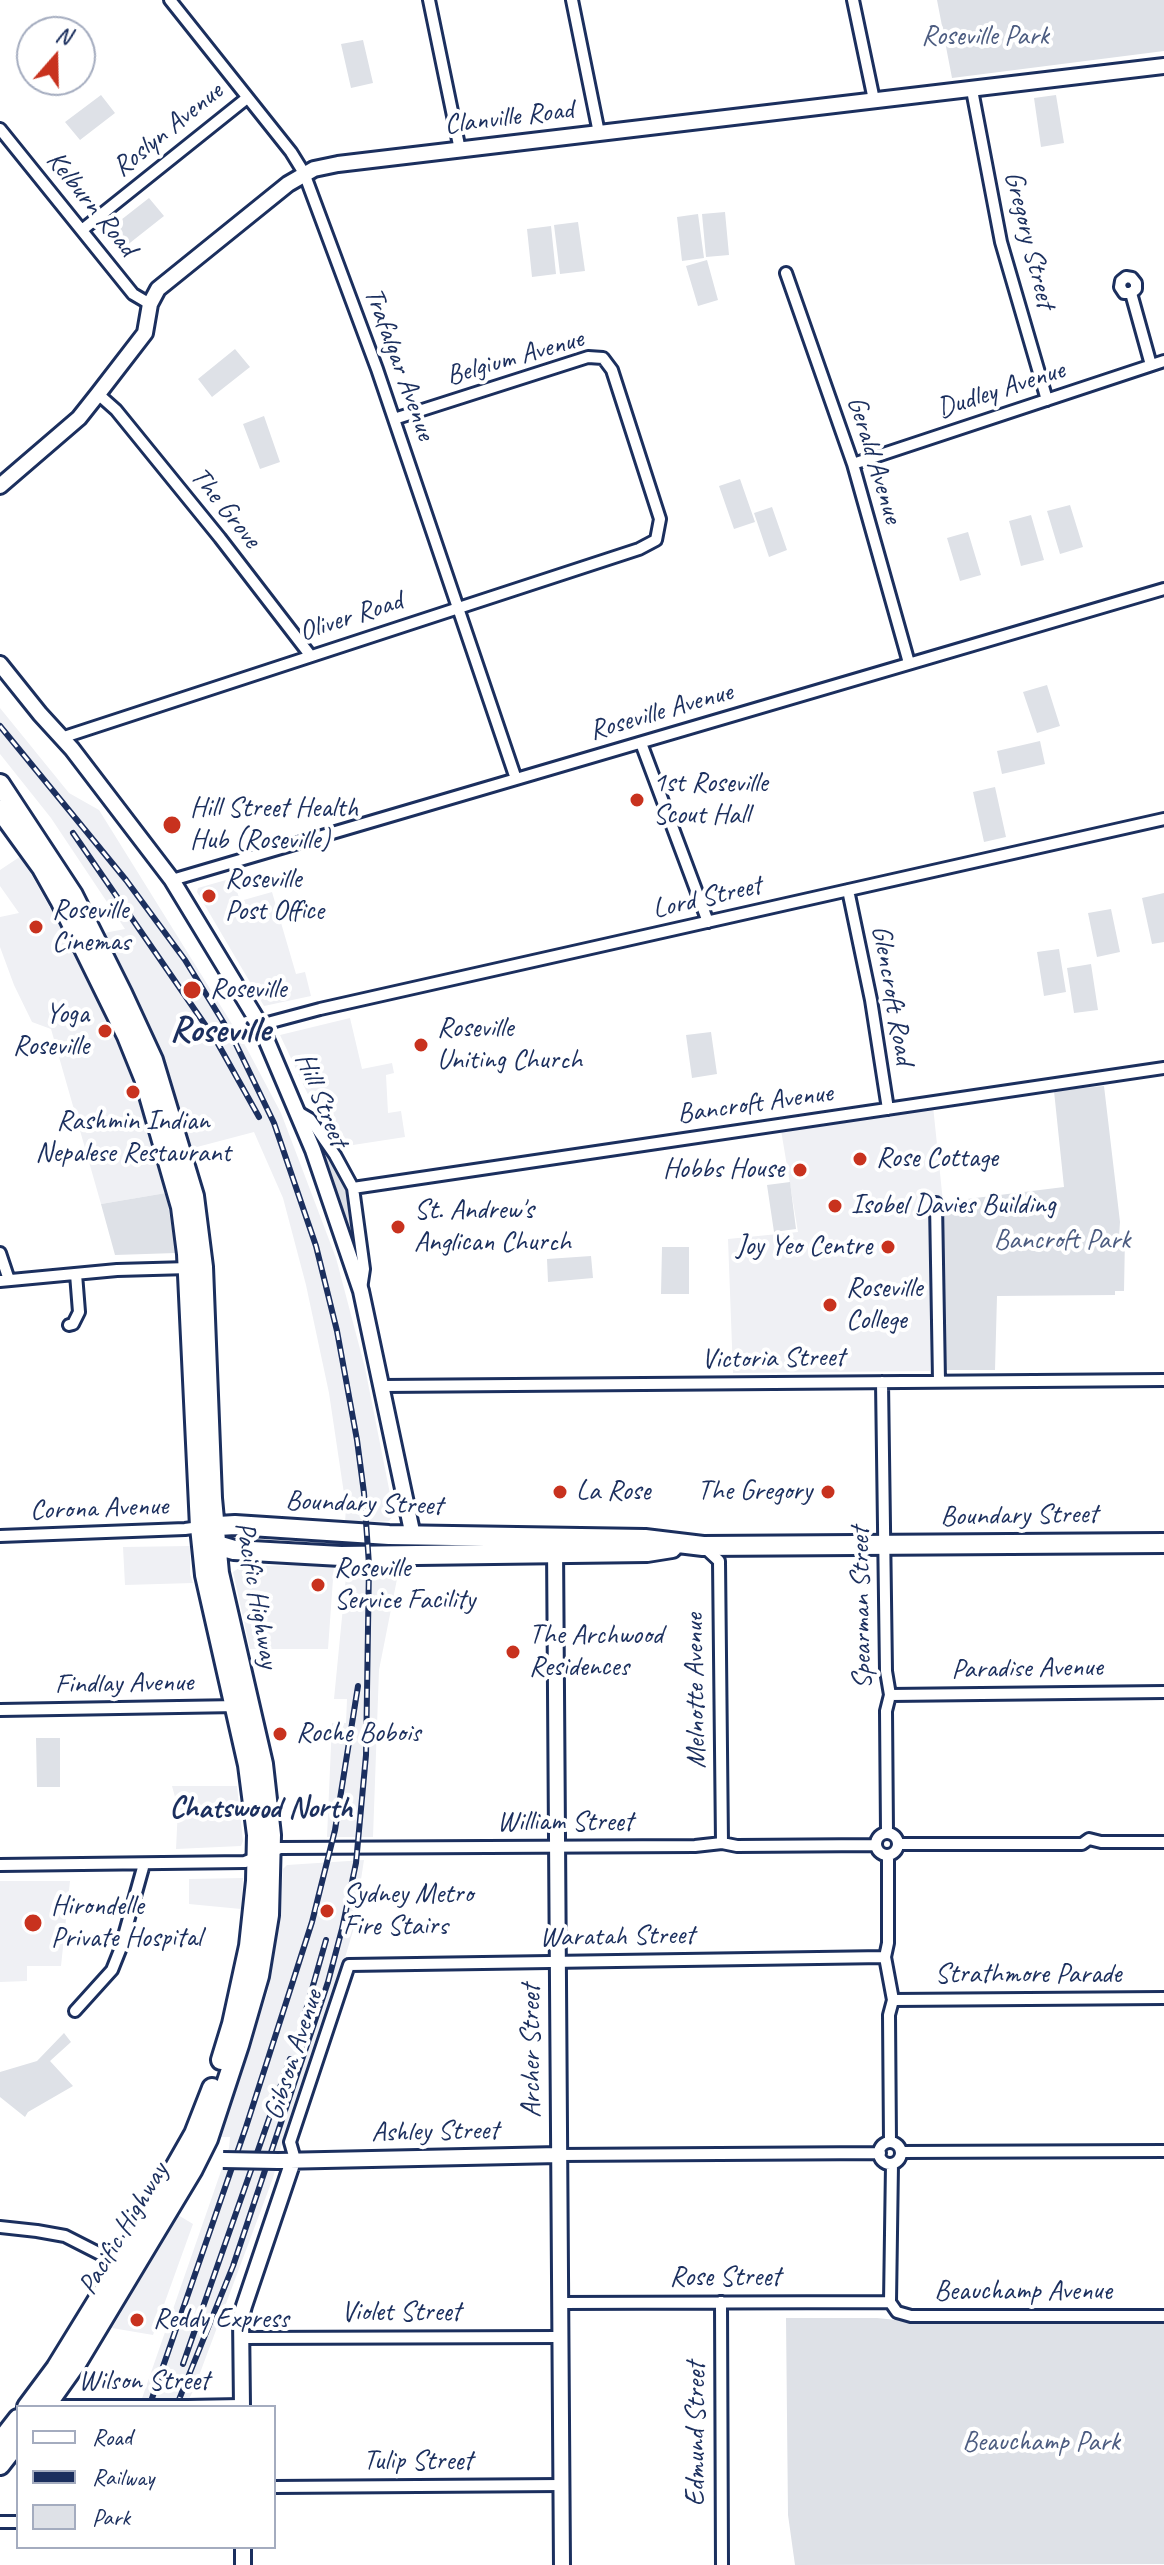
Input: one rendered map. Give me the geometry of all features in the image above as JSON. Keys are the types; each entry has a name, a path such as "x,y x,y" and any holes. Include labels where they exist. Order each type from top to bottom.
{"highway":[{"name":"Pacific Highway","path":"0,784 73,895 153,1060 194,1196 207,1526 206,1583 241,1706 263,1764 264,1855 269,1915 257,1986 225,2090 77,2362 41,2405"},
{"name":"Pacific Highway","path":"0,810 42,868 60,900 139,1064 181,1207 195,1267"},
{"name":"Boundary Street","path":"207,1526 235,1525 647,1552 683,1545 1164,1543"},
{"path":"207,1526 217,1545"},
{"name":"Pacific Highway","path":"217,1545 241,1706"},
{"name":"Boundary Street","path":"217,1545 239,1550 341,1556 555,1545"},
{"name":"Pacific Highway","path":"40,2405 63,2357 192,2154"},
{"path":"0,2442 16,2422"},
{"path":"0,2465 16,2445"}],"street":[{"name":"Trafalgar Avenue","path":"170,0 291,152 304,173 394,419 516,779"},
{"path":"429,0 460,150"},
{"path":"572,0 599,133"},
{"path":"853,0 874,100"},
{"name":"Clanville Road","path":"0,486 79,418 145,333 154,294 304,173 324,166 1164,66"},
{"name":"Gregory Street","path":"972,90 1001,242 1047,400"},
{"name":"Roslyn Avenue","path":"82,230 247,98"},
{"name":"Kelburn Road","path":"0,129 133,294 150,304"},
{"name":"Gerald Avenue","path":"786,273 853,464 909,663"},
{"path":"1131,293 1151,365"},
{"name":"Belgium Avenue","path":"394,419 588,357 603,358 612,370 660,519 656,540"},
{"name":"Dudley Avenue","path":"853,464 1164,361"},
{"name":"The Grove","path":"98,394 116,410 220,538 310,655"},
{"name":"Oliver Road","path":"61,738 639,549 656,540"},
{"name":"Roseville Avenue","path":"172,880 1164,589"},
{"name":"Hill Street","path":"0,664 72,749 172,880 260,1025 330,1195 361,1291 413,1536"},
{"path":"641,743 708,922"},
{"name":"Lord Street","path":"260,1025 1164,819"},
{"name":"Glencroft Road","path":"848,890 871,1000 888,1109"},
{"name":"Bancroft Avenue","path":"353,1188 1164,1068"},
{"path":"298,1112 310,1119 353,1188 364,1269 361,1291"},
{"path":"936,1203 939,1381"},
{"path":"0,1253 4,1280 195,1267"},
{"path":"69,1325 73,1324 79,1312 76,1274"},
{"name":"Victoria Street","path":"383,1386 1164,1380"},
{"name":"Spearman Street","path":"882,1382 886,1671 890,1695 886,1711 887,1833"},
{"name":"Corona Avenue","path":"0,1536 207,1526"},
{"name":"Archer Street","path":"555,1545 562,2565"},
{"name":"Melnotte Avenue","path":"703,1546 719,1561 722,1843"},
{"name":"Paradise Avenue","path":"890,1695 1164,1692"},
{"name":"Findlay Avenue","path":"0,1710 241,1706"},
{"path":"888,1856 880,1853 876,1845 878,1838 887,1833 895,1836 899,1844"},
{"path":"899,1844 1082,1844 1089,1839 1101,1842 1164,1842"},
{"name":"William Street","path":"0,1865 245,1862 280,1848 695,1846 722,1843 737,1846 876,1845"},
{"path":"888,1856 895,1852 899,1844"},
{"path":"888,1856 888,1943 885,1957 893,2000 889,2015 890,2142"},
{"path":"75,2011 112,1970 144,1864"},
{"name":"Waratah Street","path":"349,1965 885,1957"},
{"name":"Gibson Avenue","path":"285,2161 294,2156 290,2142 349,1965"},
{"name":"Strathmore Parade","path":"893,2000 1164,1998"},
{"path":"890,2142 897,2144 901,2152 899,2160 892,2164 883,2161 880,2153 883,2145 890,2142"},
{"path":"901,2152 1164,2151"},
{"name":"Ashley Street","path":"192,2154 223,2160 285,2161 880,2153"},
{"path":"242,2405 244,2306 285,2161"},
{"path":"890,2302 892,2164"},
{"path":"0,2227 65,2236 120,2264"},
{"name":"Edmund Street","path":"721,2302 722,2565"},
{"name":"Rose Street","path":"560,2303 890,2302"},
{"name":"Beauchamp Avenue","path":"890,2302 897,2312 911,2316 1164,2316"},
{"name":"Violet Street","path":"241,2338 560,2337"},
{"name":"Tulip Street","path":"276,2487 562,2485"}],"shaded area":[{"path":"0,708 69,793 99,810 245,1045 281,1113 336,1258 365,1368 394,1514 389,1521 345,1523 346,1507 329,1393 306,1285 283,1198 254,1132 197,1147 166,1193 101,1204 51,1029 32,1022 0,947 0,917 19,913 0,886 0,870 21,856 68,940 125,929 51,818 0,754"},
{"path":"233,878 240,901 272,892 296,974 305,972 311,996 264,1006 197,892 198,888"},
{"path":"350,1018 362,1069 392,1063 394,1073 386,1075 388,1113 401,1111 405,1137 340,1147 312,1103 280,1035"},
{"name":"Roseville College","path":"933,1106 943,1202 932,1202 930,1371 733,1373 728,1239 798,1232 781,1130 884,1117"},
{"path":"190,1546 193,1583 125,1585 123,1547"},
{"path":"383,1564 397,1579 379,1670 373,1837 327,1837 332,1723 346,1723 347,1699 334,1699 347,1566"},
{"path":"334,1565 328,1649 250,1649 233,1572 242,1566"},
{"path":"172,1786 237,1786 241,1846 176,1849 178,1808"},
{"path":"364,1860 353,1931 273,2178 194,2389 186,2405 140,2405 229,2148 230,2137 220,2137 268,1991 283,1869 287,1865"},
{"path":"243,1878 241,1909 189,1904 189,1879"},
{"name":"Hirondelle Private Hospital","path":"0,1881 70,1881 61,1966 27,1966 27,1981 0,1982"},
{"path":"178,2215 193,2224 153,2335 112,2328"}],"green space":[{"name":"Roseville Park","path":"937,0 1164,0 1164,51 952,78"},
{"path":"363,40 373,83 351,88 341,44"},
{"path":"101,95 115,113 80,140 65,122"},
{"path":"1056,95 1064,143 1041,147 1034,98"},
{"path":"149,198 164,216 126,246 112,227"},
{"path":"725,212 729,255 706,257 702,214"},
{"path":"698,214 704,258 682,261 677,217"},
{"path":"578,222 585,271 560,274 554,225"},
{"path":"551,226 556,274 532,277 527,229"},
{"path":"707,260 718,300 698,306 686,266"},
{"path":"235,349 250,367 212,397 198,379"},
{"path":"264,416 280,462 260,469 243,424"},
{"path":"740,479 755,522 734,529 719,486"},
{"path":"1070,505 1083,547 1060,554 1047,511"},
{"path":"772,507 787,550 769,557 754,513"},
{"path":"1031,515 1044,560 1021,566 1009,521"},
{"path":"968,532 981,575 960,581 947,538"},
{"path":"1047,685 1060,726 1037,733 1023,692"},
{"path":"1040,741 1045,764 1002,774 997,751"},
{"path":"995,787 1006,837 984,842 973,792"},
{"path":"1164,893 1164,942 1152,944 1142,898"},
{"path":"1111,909 1120,952 1097,957 1088,913"},
{"path":"1059,949 1066,992 1044,996 1037,952"},
{"path":"1091,964 1098,1010 1074,1013 1067,968"},
{"path":"711,1032 717,1074 692,1078 686,1035"},
{"name":"Bancroft Park","path":"1104,1086 1120,1222 1119,1237 1125,1237 1124,1291 1115,1291 1115,1295 997,1296 995,1370 942,1370 943,1202 1064,1187 1054,1091"},
{"path":"306,1121 349,1194 360,1269"},
{"path":"790,1182 796,1229 774,1232 767,1185"},
{"path":"166,1193 176,1253 115,1255 101,1204"},
{"path":"662,1247 689,1247 689,1294 661,1294"},
{"path":"591,1256 593,1278 548,1282 547,1259"},
{"path":"36,1738 60,1738 60,1787 37,1787"},
{"path":"64,2033 71,2042 50,2061 73,2086 28,2112 25,2117 0,2097 0,2072 37,2061"},
{"name":"Beauchamp Park","path":"786,2318 877,2318 925,2323 1164,2320 1164,2564 795,2565 788,2515"}],"railway":[{"path":"0,726 126,880 185,960 233,1038 274,1123 316,1246 337,1331 364,1493 369,1565 366,1755 356,1863 328,1982 233,2266 177,2405"},
{"path":"73,833 217,1042 259,1117"},
{"path":"150,2405 246,2127 312,1922 335,1830 358,1686"},
{"path":"304,2017 326,1940"},
{"path":"183,2364 290,2059"}],"place":[{"name":"1st Roseville Scout Hall","path":"637,800"},
{"name":"Hill Street Health Hub (Roseville)","path":"172,825"},
{"name":"Roseville Post Office","path":"209,896"},
{"name":"Roseville Cinemas","path":"36,927"},
{"name":"Roseville","path":"192,990"},
{"name":"Yoga Roseville","path":"105,1031"},
{"name":"Roseville Uniting Church","path":"421,1045"},
{"name":"Rashmin Indian Nepalese Restaurant","path":"133,1092"},
{"name":"Rose Cottage","path":"860,1159"},
{"name":"Hobbs House","path":"800,1170"},
{"name":"Isobel Davies Building","path":"835,1206"},
{"name":"St. Andrew's Anglican Church","path":"398,1227"},
{"name":"Joy Yeo Centre","path":"888,1247"},
{"name":"Roseville College","path":"830,1305"},
{"name":"La Rose","path":"560,1492"},
{"name":"The Gregory","path":"828,1492"},
{"name":"Roseville Service Facility","path":"318,1585"},
{"name":"The Archwood Residences","path":"513,1652"},
{"name":"Roche Bobois","path":"280,1734"},
{"name":"Sydney Metro Fire Stairs","path":"327,1911"},
{"name":"Hirondelle Private Hospital","path":"33,1923"},
{"name":"Reddy Express","path":"137,2320"}],"district":[{"name":"Roseville","path":"220,1032"},
{"name":"Chatswood North","path":"261,1809"}]}
